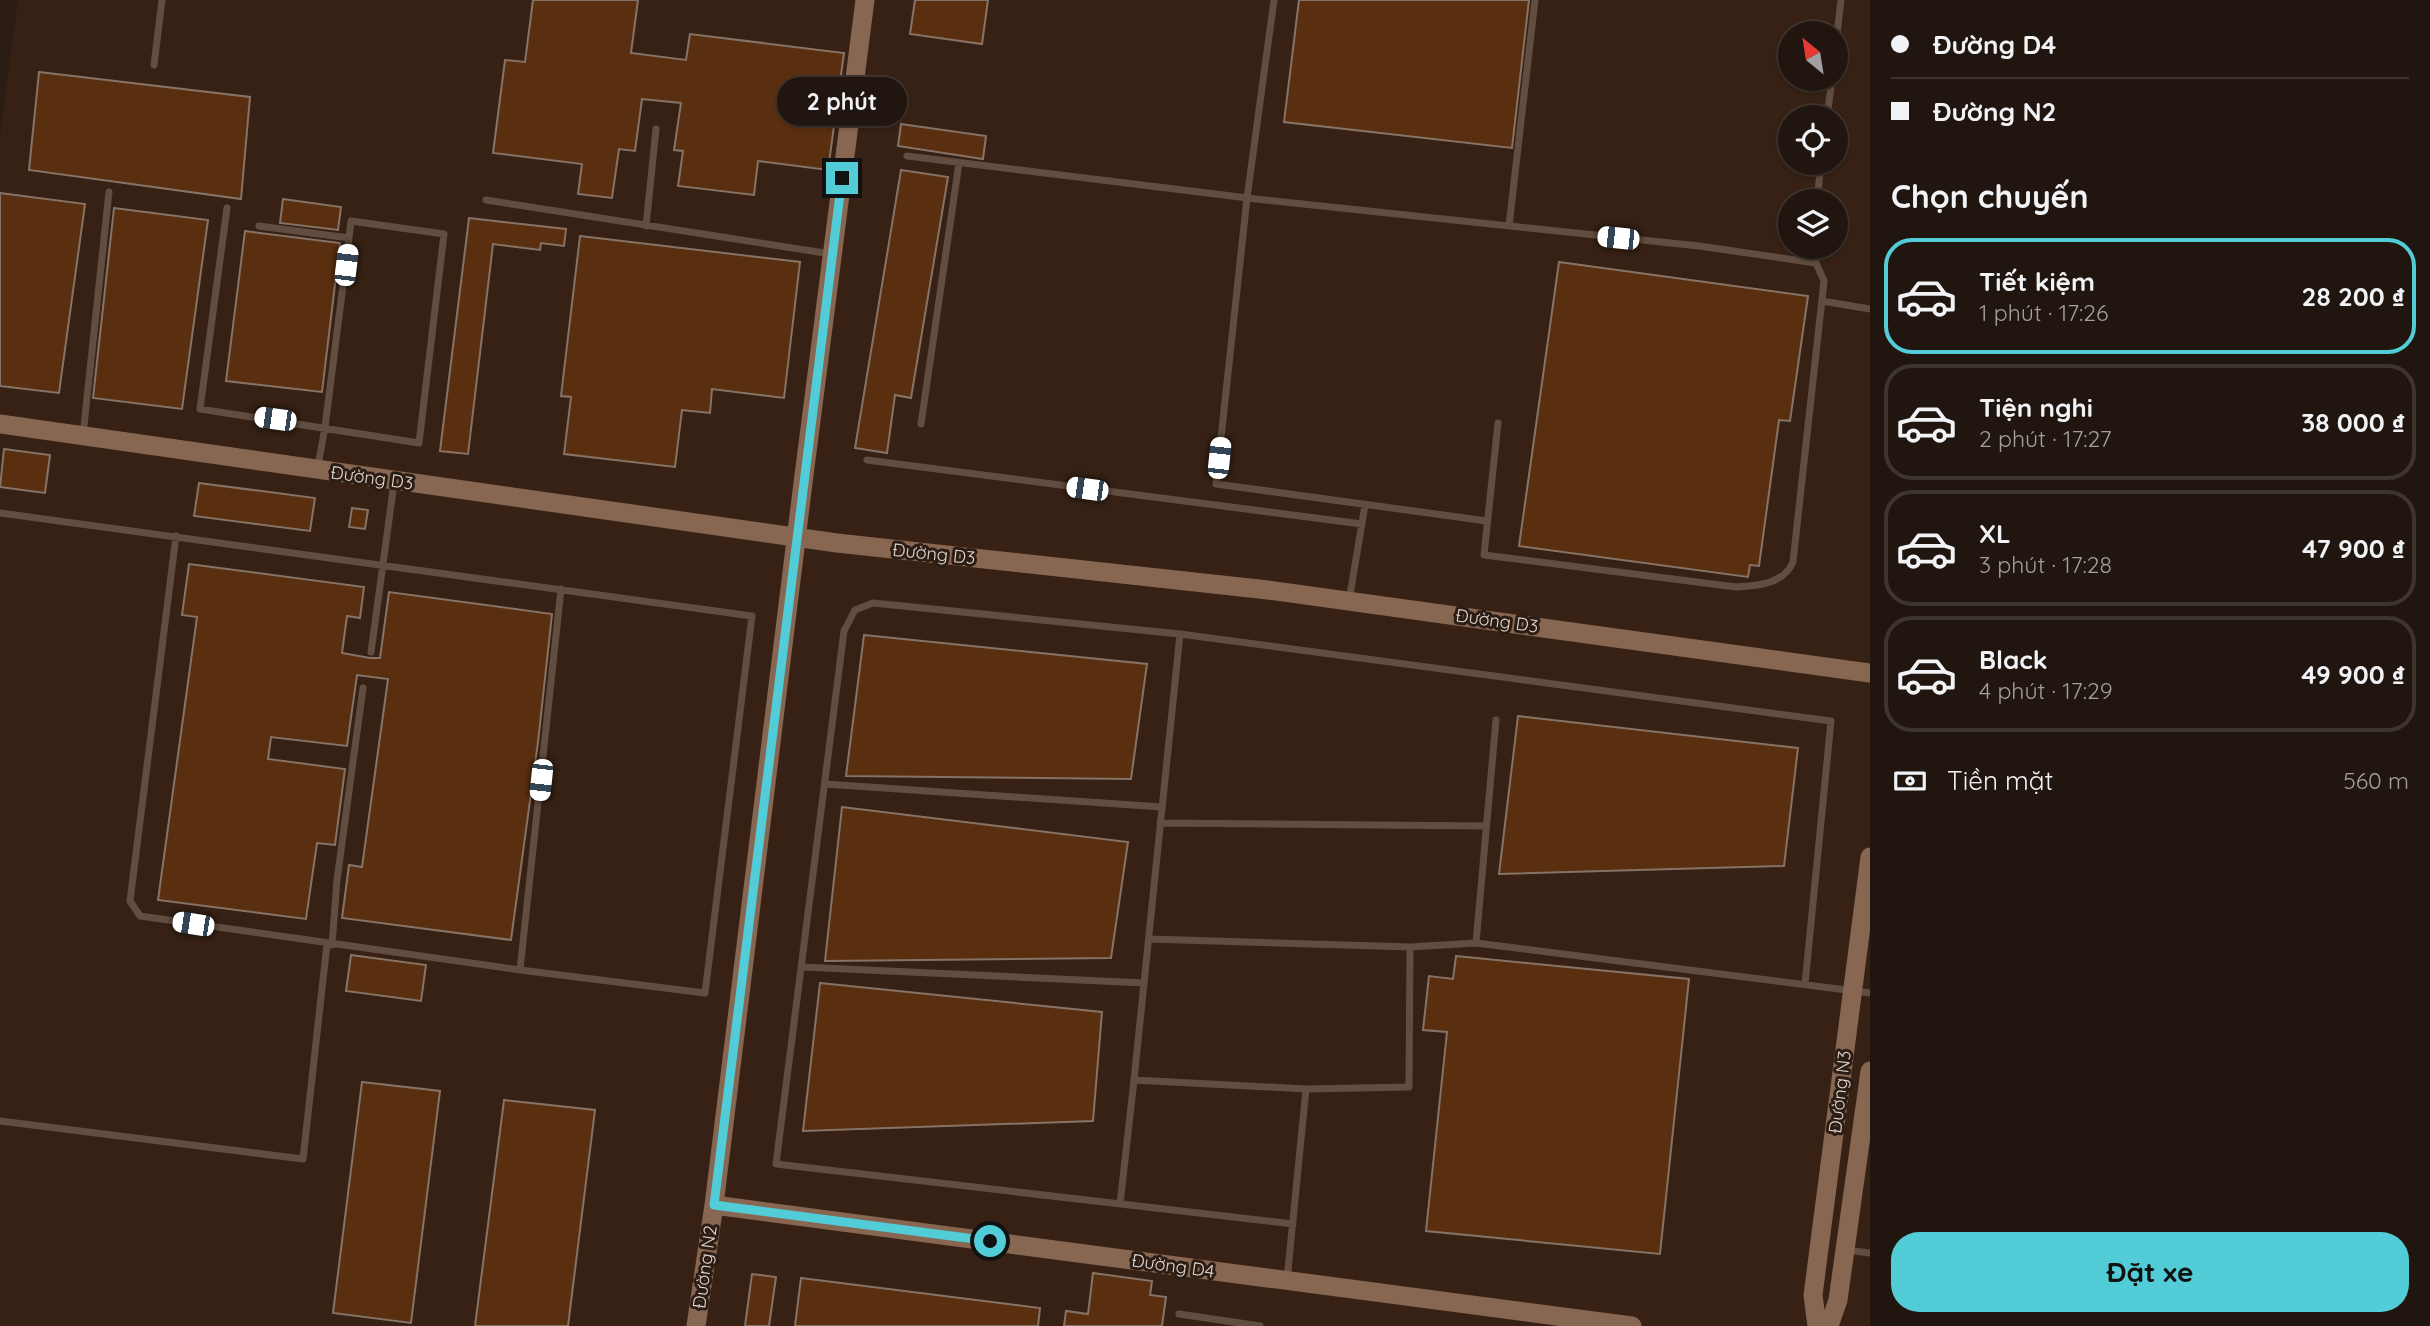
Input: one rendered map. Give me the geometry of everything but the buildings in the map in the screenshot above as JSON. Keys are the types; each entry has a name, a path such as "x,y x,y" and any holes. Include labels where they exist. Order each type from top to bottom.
{"street":[{"name":"Đường N2","path":"696,1326 714,1205 865,0"},
{"name":"Đường D3","path":"0,424 796,538 1268,590 1870,673"},
{"name":"Đường N3","path":"1817,1326 1813,1296 1861,992 1870,857"},
{"name":"Đường N3","path":"1829,1326 1838,1300 1870,1071"},
{"name":"Đường D4","path":"714,1205 1632,1326"}],"lane":[{"path":"154,65 162,0"},
{"path":"1274,0 1247,198 1216,484 1487,521"},
{"path":"1509,226 1535,0"},
{"path":"1839,21 1841,0"},
{"path":"646,226 656,129"},
{"path":"907,156 1247,198 1699,246 1816,263 1824,281 1793,562 1789,572 1763,586 1736,587 1484,555 1498,423"},
{"path":"921,424 959,163"},
{"path":"83,436 109,192"},
{"path":"486,200 832,254"},
{"path":"227,208 200,409 325,426 419,443 444,234 351,221 325,426 317,470"},
{"path":"259,226 349,238"},
{"path":"1822,301 1870,309"},
{"path":"867,460 1362,524"},
{"path":"371,652 394,481"},
{"path":"1349,601 1365,505"},
{"path":"0,513 176,536 381,563 752,616 705,993 329,945 140,916 130,901 176,536"},
{"path":"520,970 561,589"},
{"path":"1293,1224 776,1164 844,631 855,610 863,605 885,604 1180,634 1831,721 1805,984"},
{"path":"1120,1204 1180,634"},
{"path":"0,1121 303,1159 363,688"},
{"path":"1476,943 1496,720"},
{"path":"825,784 1162,807"},
{"path":"1160,823 1486,826"},
{"path":"1149,939 1410,947 1476,943 1861,992"},
{"path":"1134,1080 1306,1089 1409,1087 1410,947"},
{"path":"802,967 1144,984"},
{"path":"1287,1281 1306,1089"},
{"path":"1845,1250 1870,1253"},
{"path":"1179,1314 1260,1326"}],"shaded area":[{"path":"18,0 1870,0 1870,1326 0,1326 0,136"}],"route":[{"path":"842,178 714,1205 990,1241"}]}
